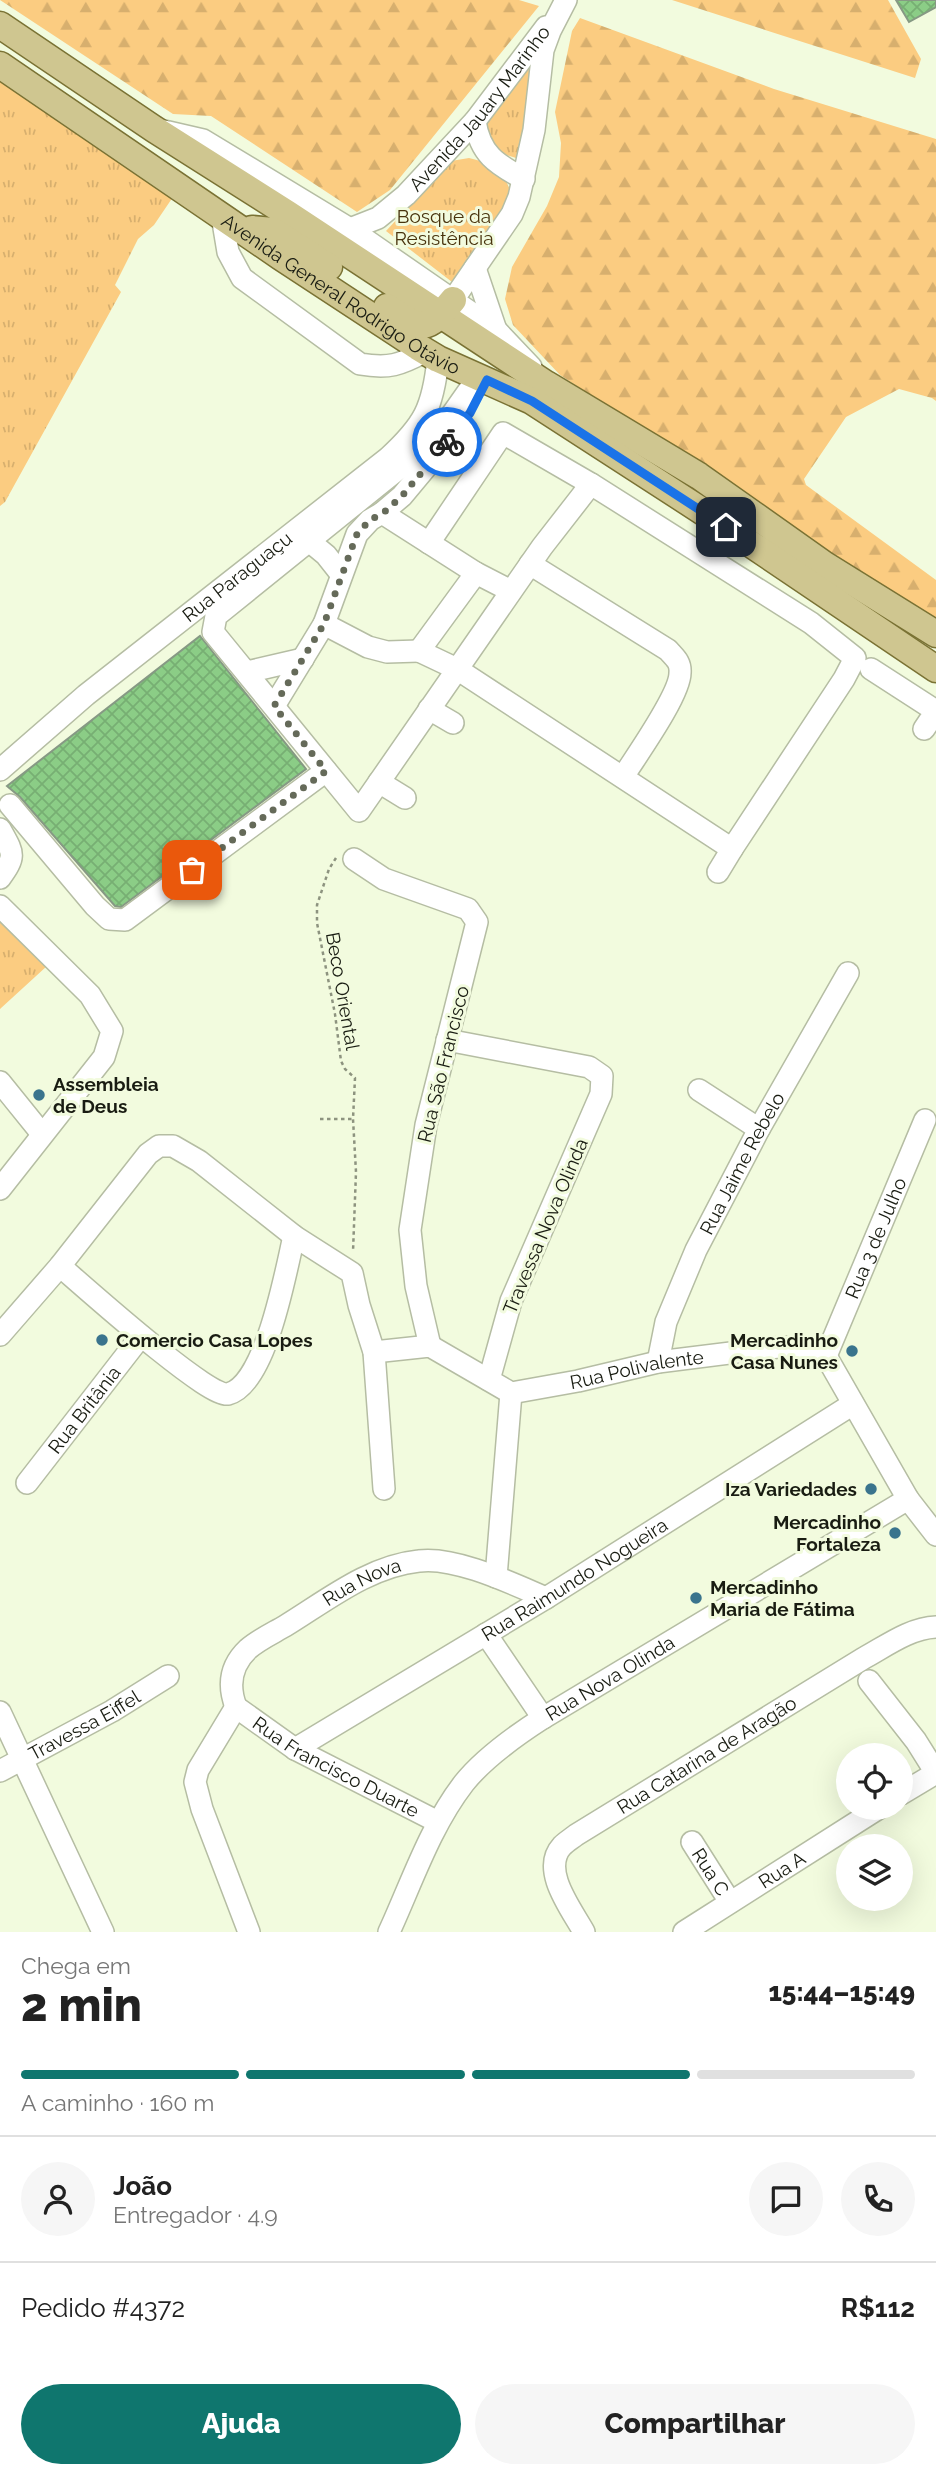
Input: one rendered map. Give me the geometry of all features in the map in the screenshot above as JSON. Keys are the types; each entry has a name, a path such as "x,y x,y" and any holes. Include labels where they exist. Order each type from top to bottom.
{"main road":[{"name":"Avenida General Rodrigo Otávio","path":"0,25 154,129 288,214 447,308 546,384 699,476 825,565 936,635"},
{"name":"Avenida General Rodrigo Otávio","path":"0,65 281,257 432,355 532,401 705,513 936,669"},
{"path":"231,222 273,231 286,238 375,300 419,325 432,324 447,308"}],"street":[{"name":"Avenida Jauary Marinho","path":"350,229 378,218 392,209 450,148 475,121 566,0"},
{"name":"Avenida Jauary Marinho","path":"447,308 512,214 519,198 534,130 542,50 566,0"},
{"path":"475,121 487,155 524,179"},
{"name":"Avenida General Rodrigo Otávio","path":"154,129 203,140 350,229 447,308 496,330 546,384"},
{"path":"450,148 487,155"},
{"path":"231,222 228,252 242,278 360,364 381,368 432,355"},
{"path":"475,268 496,330"},
{"name":"Rua Paraguaçu","path":"0,770 86,695 407,441 431,404 432,355"},
{"path":"274,706 324,624 357,534 370,520 383,513 402,496 448,441 470,413 483,378"},
{"path":"483,378 432,441 216,616 213,632 359,811 530,564 591,484"},
{"path":"429,543 503,433 591,484 811,623 855,658 718,872"},
{"path":"383,513 476,573 511,591"},
{"path":"309,541 326,555 341,574"},
{"path":"530,564 668,650 680,663 681,676 674,693 623,778"},
{"path":"419,651 476,573"},
{"path":"324,624 368,647 387,652 419,651 457,669 732,849"},
{"path":"247,672 303,659"},
{"path":"871,669 936,711 924,729"},
{"path":"429,709 453,723"},
{"path":"10,805 94,906 109,919 125,920 326,771"},
{"path":"379,782 405,798"},
{"path":"0,829 13,853 13,859 0,878"},
{"name":"Rua São Francisco","path":"354,859 384,879 417,893 463,907 476,918 468,962 426,1125 410,1230 416,1286 430,1346"},
{"path":"0,906 90,995 112,1031 104,1056 0,1189"},
{"name":"Rua Jaime Rebelo","path":"658,1362 666,1322 679,1286 759,1129 848,973"},
{"name":"Travessa Nova Olinda","path":"447,1040 589,1067 602,1076 603,1082 601,1094 511,1301 489,1380"},
{"path":"0,1082 42,1134"},
{"path":"699,1090 759,1129"},
{"name":"Rua 3 de Julho","path":"826,1356 925,1120"},
{"path":"0,1335 60,1266 148,1154 159,1146 173,1146 199,1161 294,1236 352,1273 374,1352 384,1489"},
{"path":"60,1266 141,1336 196,1378 222,1394 229,1394 244,1383 266,1348 294,1236"},
{"name":"Rua Britânia","path":"27,1483 141,1336"},
{"path":"374,1352 430,1346 511,1393 496,1577"},
{"name":"Rua Polivalente","path":"511,1393 658,1362 778,1347 807,1348 826,1356"},
{"path":"826,1356 908,1499 936,1535"},
{"name":"Rua Raimundo Nogueira","path":"295,1749 546,1598 853,1404"},
{"name":"Rua Nova Olinda","path":"389,1932 438,1822 466,1782 499,1751 542,1718 908,1499"},
{"name":"Rua Nova","path":"236,1707 229,1690 233,1672 248,1649 376,1572 419,1560 442,1561 496,1577 546,1598"},
{"name":"Rua Catarina de Aragão","path":"584,1932 561,1890 554,1869 562,1846 864,1658 902,1636 923,1628 936,1627"},
{"path":"486,1634 542,1718"},
{"name":"Travessa Eiffel","path":"0,1771 112,1711 168,1676"},
{"path":"869,1681 916,1741 936,1773 913,1787"},
{"path":"236,1707 198,1770 195,1782 202,1809 249,1932"},
{"name":"Rua Francisco Duarte","path":"236,1707 295,1749 438,1822"},
{"path":"0,1712 103,1932"},
{"name":"Rua A","path":"684,1932 860,1820"},
{"name":"Rua C","path":"692,1842 730,1902"}],"path":[{"name":"Beco Oriental","path":"352,1273 356,1172 355,1078 345,1069 341,1060 317,923 317,905 333,861 343,854 354,859"},
{"path":"320,1119 354,1119"}],"green space":[{"path":"0,0 519,0 539,6 390,190 357,212 211,116 173,114"},
{"path":"672,0 888,0 921,59 915,78"},
{"path":"580,18 774,89 936,139 936,401 899,389 846,417 804,479 806,485 936,580 936,621 560,375 513,325 505,299 512,267 547,206 559,177 561,143 555,112 572,31"},
{"name":"Bosque da Resistência","path":"533,55 538,58 519,159 497,148 483,128"},
{"path":"0,78 175,194 154,225 138,239 115,285 121,292 5,502 0,506"},
{"name":"Bosque da Resistência","path":"469,158 497,170 506,181 512,197 452,282 386,231 451,161"},
{"path":"0,916 47,966 0,1009"}],"building":[{"path":"896,0 936,0 936,7 909,22"},
{"path":"200,636 306,769 121,907 115,906 20,797 7,786"}],"way so far":[{"path":"192,870 326,771 274,706 324,624 357,534 370,520 383,513 402,496 447,442"}],"place":[{"name":"Assembleia de Deus","path":"39,1095"},
{"name":"Comercio Casa Lopes","path":"102,1340"},
{"name":"Mercadinho Casa Nunes","path":"852,1351"},
{"name":"Iza Variedades","path":"871,1489"},
{"name":"Mercadinho Fortaleza","path":"895,1533"},
{"name":"Mercadinho Maria de Fátima","path":"696,1598"}],"route":[{"path":"447,442 470,413 487,380 532,401 726,527"}]}
